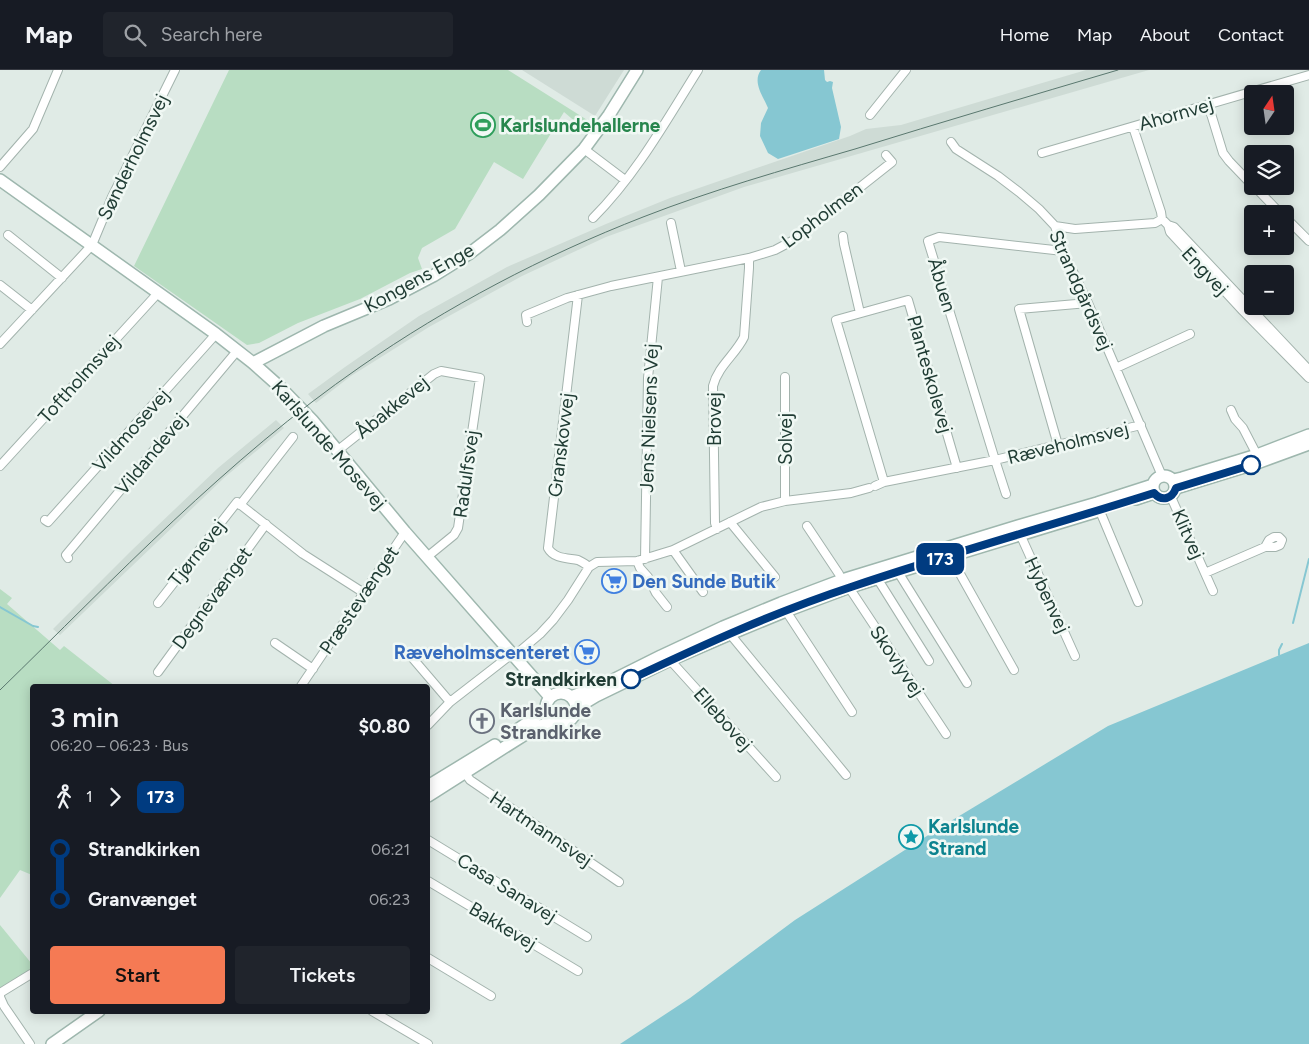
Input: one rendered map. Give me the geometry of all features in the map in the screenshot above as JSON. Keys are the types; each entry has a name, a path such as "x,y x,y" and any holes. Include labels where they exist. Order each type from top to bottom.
{"main road":[{"name":"Kongens Enge","path":"254,363 324,326 389,299 433,276 470,253 500,230 533,201 584,149 606,119 636,70"},
{"name":"Karlslunde Mosevej","path":"0,180 216,334 254,363 281,388 550,697"},
{"path":"1309,435 1257,455 1182,478 1170,485 1164,499 1156,496 1153,489 1156,479 1170,485 1257,463 1309,444"},
{"path":"576,708 596,696 670,660 846,584 876,578 950,556 1153,489"},
{"path":"571,697 605,684 723,627 780,603 846,584 1018,526 1098,507"},
{"path":"563,693 571,697 576,708 573,718 566,723 551,721 545,709 550,697 563,693"},
{"path":"430,785 523,727 545,709"},
{"path":"430,795 527,733 551,721"},
{"path":"52,1044 95,1014"}],"street":[{"path":"0,167 33,129 58,70"},
{"name":"Sønderholmsvej","path":"0,344 92,245 112,197 175,70"},
{"path":"592,218 603,208 643,156 698,70"},
{"path":"870,115 906,70"},
{"name":"Ahornvej","path":"1042,153 1309,75"},
{"path":"1208,104 1223,153 1244,176"},
{"path":"1055,226 1075,229 1155,223 1162,219 1133,126"},
{"name":"Strandgårdsvej","path":"952,142 956,149 1019,192 1055,226 1063,251 1088,303 1140,425 1170,485"},
{"path":"584,149 625,180"},
{"name":"Lopholmen","path":"527,322 526,315 578,295 610,286 748,258 775,250 792,241 892,162 886,155"},
{"path":"1263,195 1273,205"},
{"name":"Engvej","path":"1162,219 1168,225 1174,227 1309,370"},
{"path":"671,223 681,272"},
{"name":"Engvej","path":"1168,225 1170,232 1243,311 1309,378"},
{"path":"1294,226 1309,242"},
{"path":"8,235 62,278"},
{"path":"844,236 844,244 860,313"},
{"name":"Åbuen","path":"995,460 928,240 940,237 1063,251"},
{"name":"Brovej","path":"717,529 715,523 713,386 715,378 744,337 749,268 748,258"},
{"name":"Jens Nielsens Vej","path":"646,559 648,378 658,277"},
{"path":"0,285 32,310"},
{"name":"Toftholmsvej","path":"0,466 158,293"},
{"name":"Granskovvej","path":"578,295 548,548 556,556 581,561 589,566"},
{"name":"Planteskolevej","path":"884,482 836,320 908,300 957,468"},
{"path":"1058,445 1019,309 1088,303"},
{"name":"Vildmosevej","path":"46,520 48,522 216,334"},
{"path":"1116,368 1190,334"},
{"name":"Vildandevej","path":"68,558 66,555 238,351"},
{"name":"Åbakkevej","path":"337,451 434,374 441,371 480,378"},
{"name":"Solvej","path":"784,501 785,377"},
{"name":"Radulfsvej","path":"427,557 454,535 458,528 480,378"},
{"path":"1231,410 1234,419 1243,428 1257,455"},
{"name":"Ræveholmsvej","path":"589,566 603,561 637,561 673,550 760,507 784,501 851,493 884,482 995,460 1140,425"},
{"name":"Tjørnevej","path":"158,603 294,437"},
{"name":"Ræveholmsvej","path":"995,460 1006,494"},
{"name":"Klitvej","path":"1170,485 1213,591"},
{"path":"238,504 303,554 364,593"},
{"path":"1098,507 1138,602"},
{"path":"730,522 775,577"},
{"name":"Degnevænget","path":"158,672 266,524"},
{"name":"Skovlyvej","path":"807,526 946,734"},
{"name":"Præstevænget","path":"302,684 405,532"},
{"name":"Hybenvej","path":"1020,534 1075,656"},
{"name":"Klitvej","path":"1205,573 1265,548"},
{"path":"673,550 703,592"},
{"path":"950,556 1014,670"},
{"path":"637,561 656,593 667,607"},
{"path":"430,723 450,702 540,634 568,600 589,566"},
{"path":"898,572 967,683"},
{"path":"876,578 929,661"},
{"path":"786,611 852,712"},
{"path":"730,634 846,775"},
{"name":"Præstevænget","path":"275,644 313,669"},
{"path":"409,654 450,702"},
{"name":"Ellebovej","path":"670,660 776,777"},
{"name":"Hartmannsvej","path":"465,773 470,780 619,882"},
{"name":"Casa Sanavej","path":"430,841 587,937"},
{"name":"Bakkevej","path":"430,882 578,971"},
{"path":"430,959 491,996"},
{"path":"30,975 0,993 4,1006 30,1044"},
{"path":"377,1014 428,1044"}],"shaded area":[{"path":"522,70 624,70 595,116"},
{"path":"1086,70 1149,70 744,187 606,237 522,276 429,327 351,376 316,403 308,394 419,316 507,267 606,224 670,198 866,129 901,125"},
{"path":"276,420 284,428 225,477 60,635 53,629 218,468"}],"green space":[{"path":"229,70 508,70 592,123 585,130 564,112 523,179 494,162 455,229 422,248 418,258 422,269 410,273 360,299 298,323 259,343 247,345 134,266"},
{"path":"0,589 12,598 7,604 60,650 64,646 112,684 30,684 30,874 20,870 0,898"},
{"path":"0,925 30,962 30,972 0,993"}],"water":[{"path":"761,70 824,70 825,80 833,82 832,88 841,127 839,139 778,159 768,153 760,136 761,123 768,108 758,84"},
{"path":"1309,643 1309,1044 620,1044 690,998 795,920 941,827 1108,726"}],"waterway":[{"path":"1293,623 1309,559"},
{"path":"0,607 38,627"},
{"path":"1279,655 1282,644"}],"tram line":[{"path":"0,690 173,521 264,441 360,367 427,323 462,303 569,248 669,207 748,181 1118,70"}],"bus line":[{"name":"173","path":"631,679 730,634 850,587 1154,493 1156,496 1164,499 1171,497 1176,488 1251,465"}],"place":[{"name":"Karlslundehallerne","path":"483,125"},
{"name":"Den Sunde Butik","path":"614,581"},
{"name":"Ræveholmscenteret","path":"587,652"},
{"name":"Strandkirken","path":"631,679"},
{"name":"Karlslunde Strandkirke","path":"482,721"},
{"name":"Karlslunde Strand","path":"911,837"}]}
